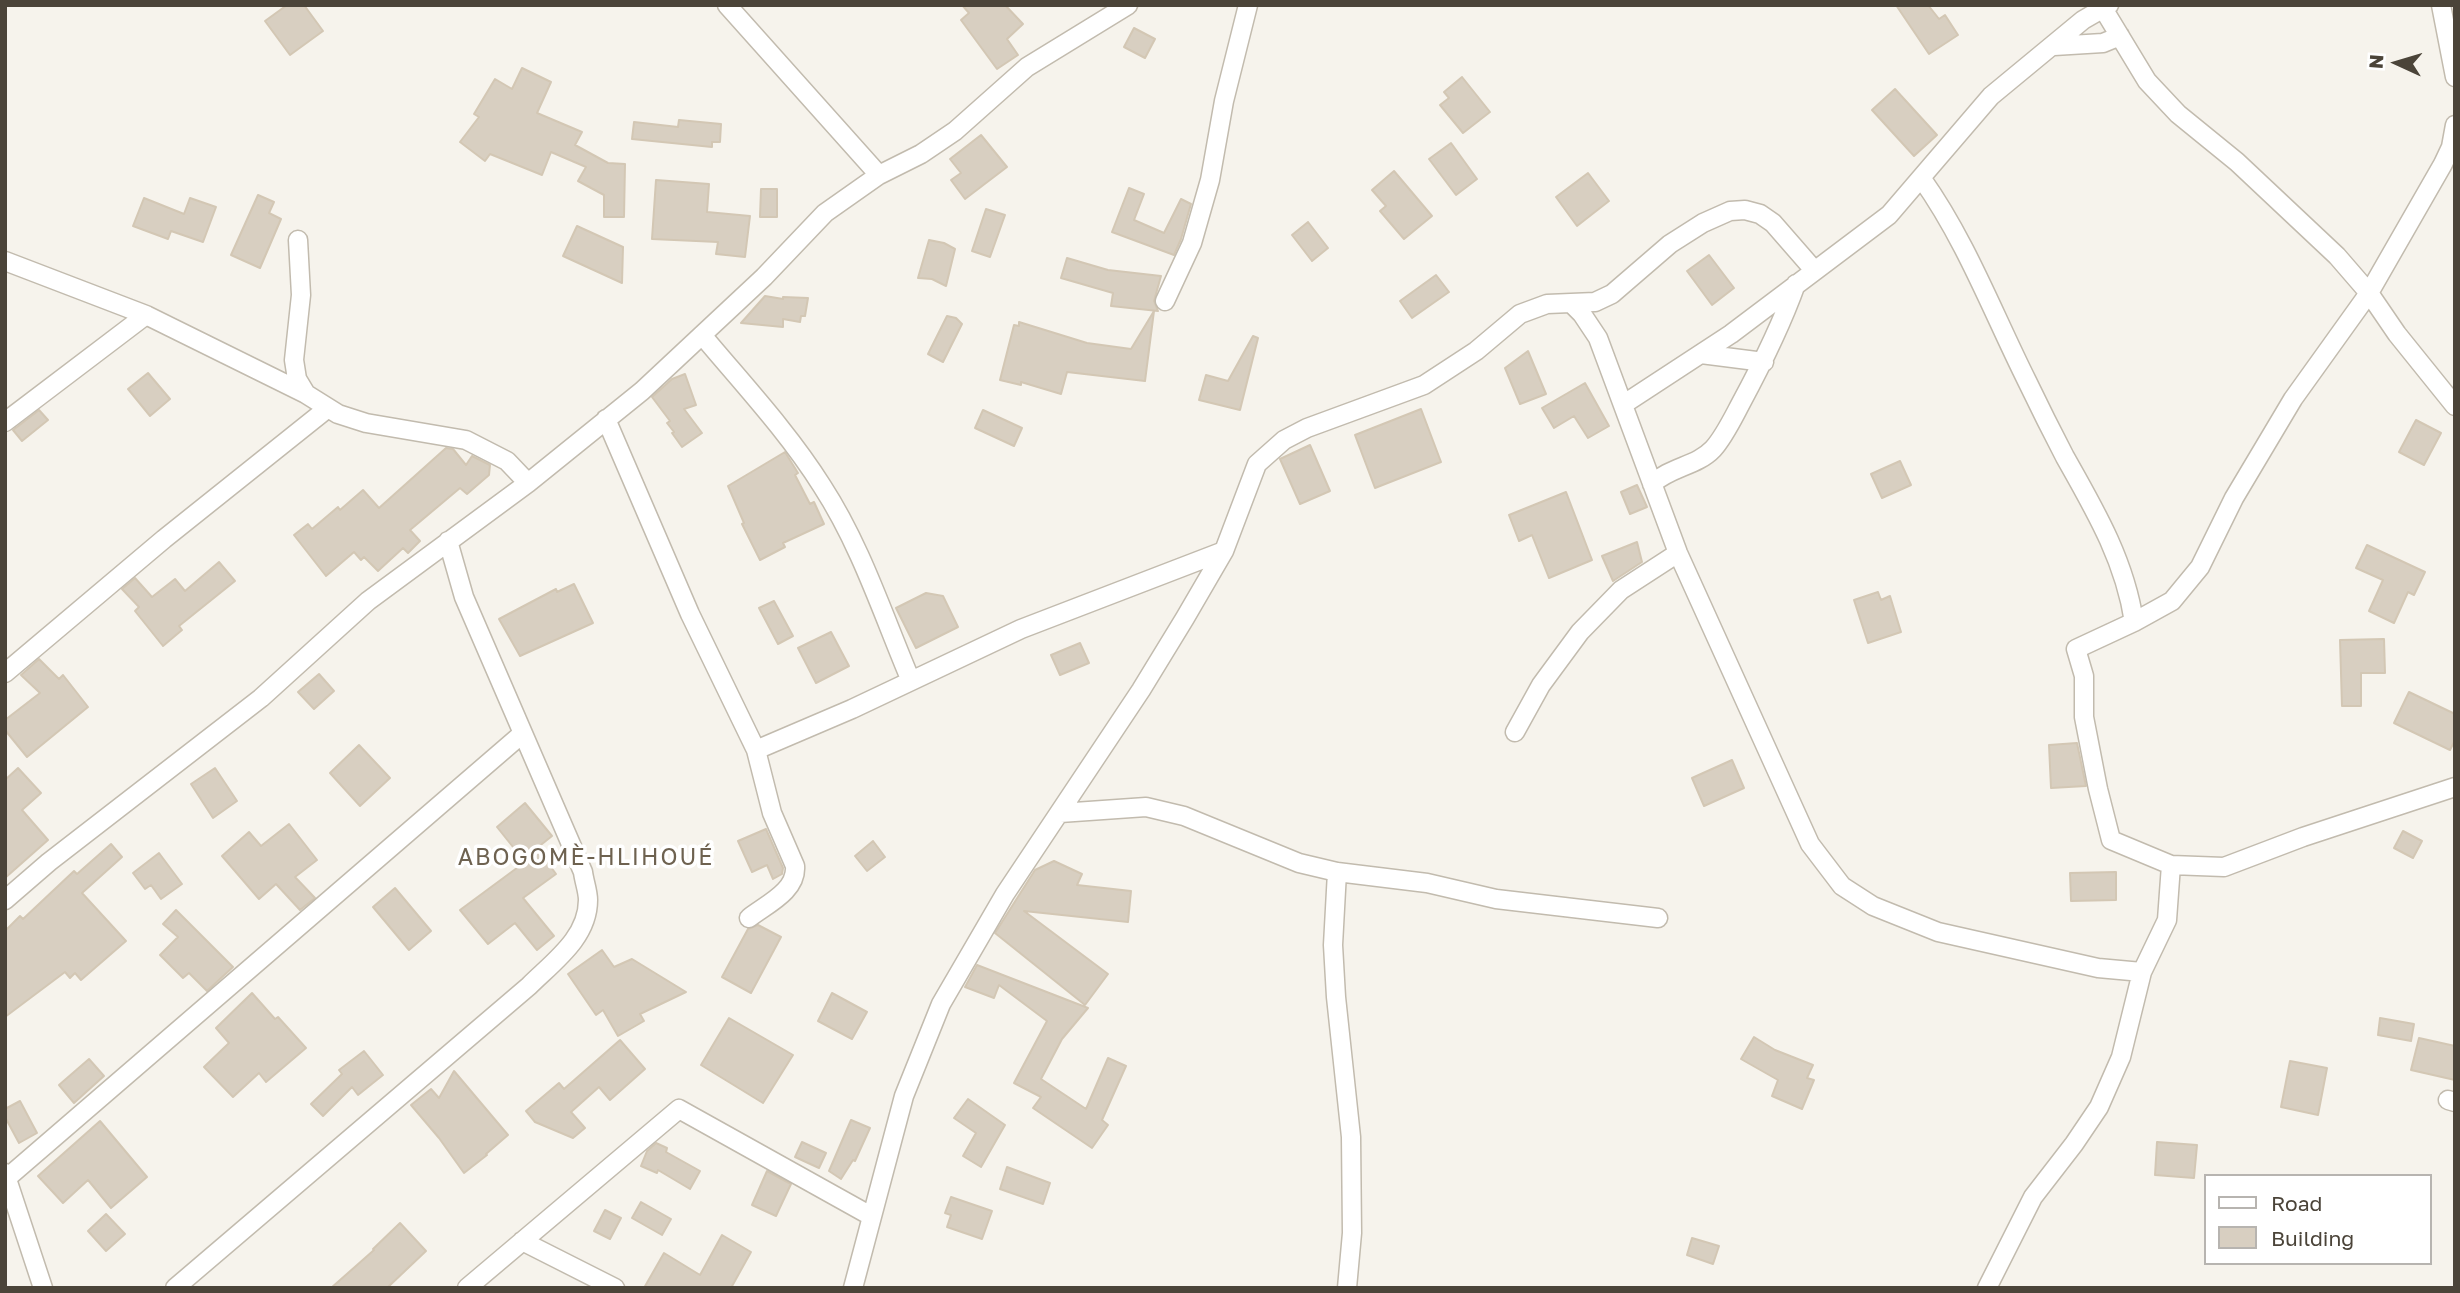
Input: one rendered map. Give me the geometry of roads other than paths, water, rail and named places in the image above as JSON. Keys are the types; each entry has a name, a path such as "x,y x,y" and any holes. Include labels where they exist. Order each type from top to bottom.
{"street":[{"path":"727,5 879,175"},
{"path":"5,900 49,862 261,698 368,600 528,483 642,391 765,277 825,213 879,175 921,154 955,131 1027,67 1128,5"},
{"path":"1165,300 1192,243 1210,180 1224,101 1248,5"},
{"path":"2441,5 2455,77"},
{"path":"1624,404 1731,334 1889,215 1991,96 2083,20 2103,7 2147,81 2178,114 2237,162 2337,256 2369,293 2397,334 2455,406"},
{"path":"2054,46 2103,43 2120,36"},
{"path":"2455,125 2453,148 2369,293 2293,399 2234,498 2200,567 2172,601 2076,649 2084,676 2084,717 2111,840 2171,866 2224,867 2303,837 2455,788"},
{"path":"1922,179 1956,231 1994,315 2109,538 2129,592 2134,622"},
{"path":"853,1288 904,1096 941,1004 1005,894 1147,680 1224,551 1257,464 1284,440 1329,419 1424,385 1476,351 1520,314 1547,303 1595,302 1612,294 1670,244 1703,223 1730,211 1745,210 1760,214 1773,223 1814,270"},
{"path":"298,240 300,316 294,360 297,379 306,394"},
{"path":"5,261 146,315 306,394 338,414 366,423 466,440 507,461 528,483"},
{"path":"1652,484 1662,475 1699,459 1713,449 1764,362 1796,284"},
{"path":"1572,304 1598,338 1678,552 1810,844 1842,886 1873,906 1938,932 2098,968 2142,972"},
{"path":"5,422 146,315"},
{"path":"702,335 771,416 822,485 850,534 911,681"},
{"path":"1701,354 1764,362"},
{"path":"5,673 328,408"},
{"path":"606,419 690,614 756,750 772,813 795,866 796,875 792,885 749,918"},
{"path":"175,1288 529,986 577,937 585,919 588,899 583,872 464,597 448,541"},
{"path":"756,750 1021,629 1224,551"},
{"path":"1515,732 1541,685 1580,632 1621,590 1678,552"},
{"path":"43,1288 6,1175 522,734"},
{"path":"1060,813 1146,807 1184,816 1299,863 1337,872 1427,883 1496,899 1658,918"},
{"path":"1987,1288 2033,1197 2099,1107 2121,1057 2142,972 2167,920 2171,866"},
{"path":"1337,872 1333,945 1351,1151 1352,1233 1347,1288"},
{"path":"467,1288 679,1109 871,1216"},
{"path":"522,1241 615,1288"}],"district":[{"name":"ABOGOMÈ-HLIHOUÉ","path":"586,858"}]}
